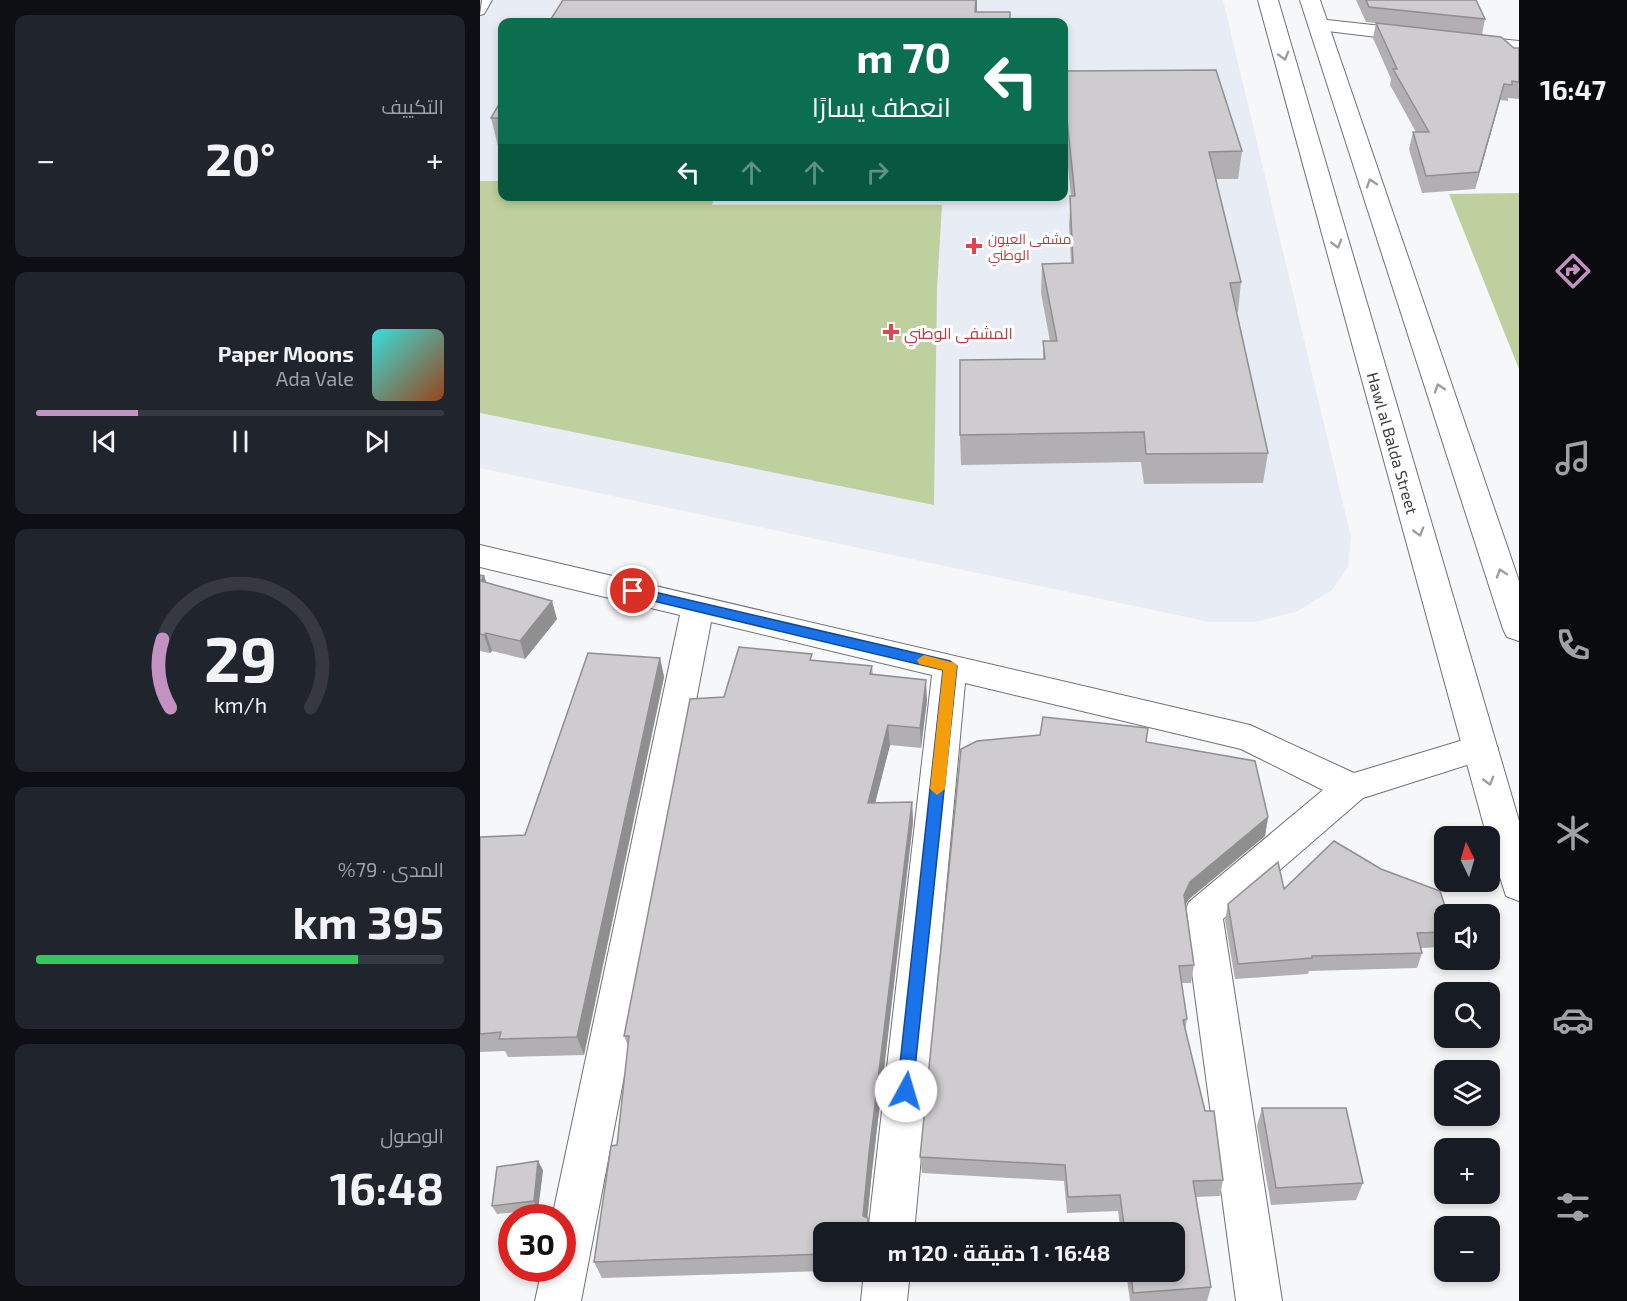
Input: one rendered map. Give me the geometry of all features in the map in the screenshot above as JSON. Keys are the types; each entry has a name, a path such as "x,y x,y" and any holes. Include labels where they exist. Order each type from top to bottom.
{"main road":[{"name":"Hawl al Balda Street","path":"1268,0 1519,885"},
{"path":"1310,0 1519,629"},
{"path":"1318,25 1519,47"},
{"path":"480,556 1250,738 1351,788"},
{"path":"558,1301 699,607"},
{"path":"892,1222 950,666"},
{"path":"1259,1301 1203,913 1351,788 1480,748"},
{"path":"884,1301 886,1282"}],"lane":[{"path":"480,12 487,0"}],"shaded area":[{"name":"المشفى الوطني","path":"480,0 1223,0 1351,537 1348,567 1332,590 1298,611 1256,622 1210,622 480,468"}],"green space":[{"path":"480,181 498,181 498,201 713,201 712,205 942,205 937,288 934,505 480,413"},
{"path":"1519,193 1519,369 1449,194"}],"building":[{"path":"563,0 976,0 975,12 1010,12 1010,18 552,18"},
{"path":"1366,0 1476,0 1485,19 1369,7"},
{"path":"1376,23 1501,37 1514,48 1519,48 1519,82 1512,81 1512,85 1504,84 1479,172 1426,176 1413,132 1429,132 1393,69 1397,69"},
{"path":"1216,70 1242,151 1209,152 1241,282 1230,283 1268,453 1146,454 1144,432 960,435 960,360 1045,359 1043,341 1057,341 1042,264 1073,263 1070,196 1075,196 1068,129 1068,71"},
{"path":"498,106 498,118 491,118"},
{"path":"480,575 484,576 481,581 552,601 520,641 486,633 480,634"},
{"path":"739,647 812,654 810,660 872,666 870,674 926,680 920,728 888,725 868,803 912,802 869,1153 863,1216 868,1218 868,1222 813,1222 813,1254 594,1262 611,1146 617,1145 629,1036 624,1036 690,699 724,697"},
{"path":"588,653 660,658 577,1037 499,1039 501,1032 480,1034 480,837 525,835"},
{"path":"1043,717 1148,728 1146,742 1255,761 1268,817 1190,882 1184,895 1194,965 1179,966 1187,1019 1183,1020 1205,1111 1214,1111 1223,1180 1193,1181 1211,1287 1133,1293 1132,1282 1185,1282 1185,1222 1124,1222 1120,1195 1068,1197 1065,1165 920,1157 961,749 977,741 1040,735"},
{"path":"1334,841 1381,869 1434,889 1434,892 1440,892 1444,904 1434,904 1434,932 1417,933 1422,953 1312,956 1312,958 1238,964 1228,904 1278,862 1284,889"},
{"path":"1262,1108 1346,1108 1363,1183 1276,1188"},
{"path":"538,1161 534,1201 492,1206 497,1167"}],"slow traffic":[{"path":"924,660 950,666 937,789"}],"place":[{"name":"مشفى العيون الوطني","path":"974,246"},
{"name":"المشفى الوطني","path":"891,332"}],"route":[{"path":"633,591 950,666 906,1091"}]}
